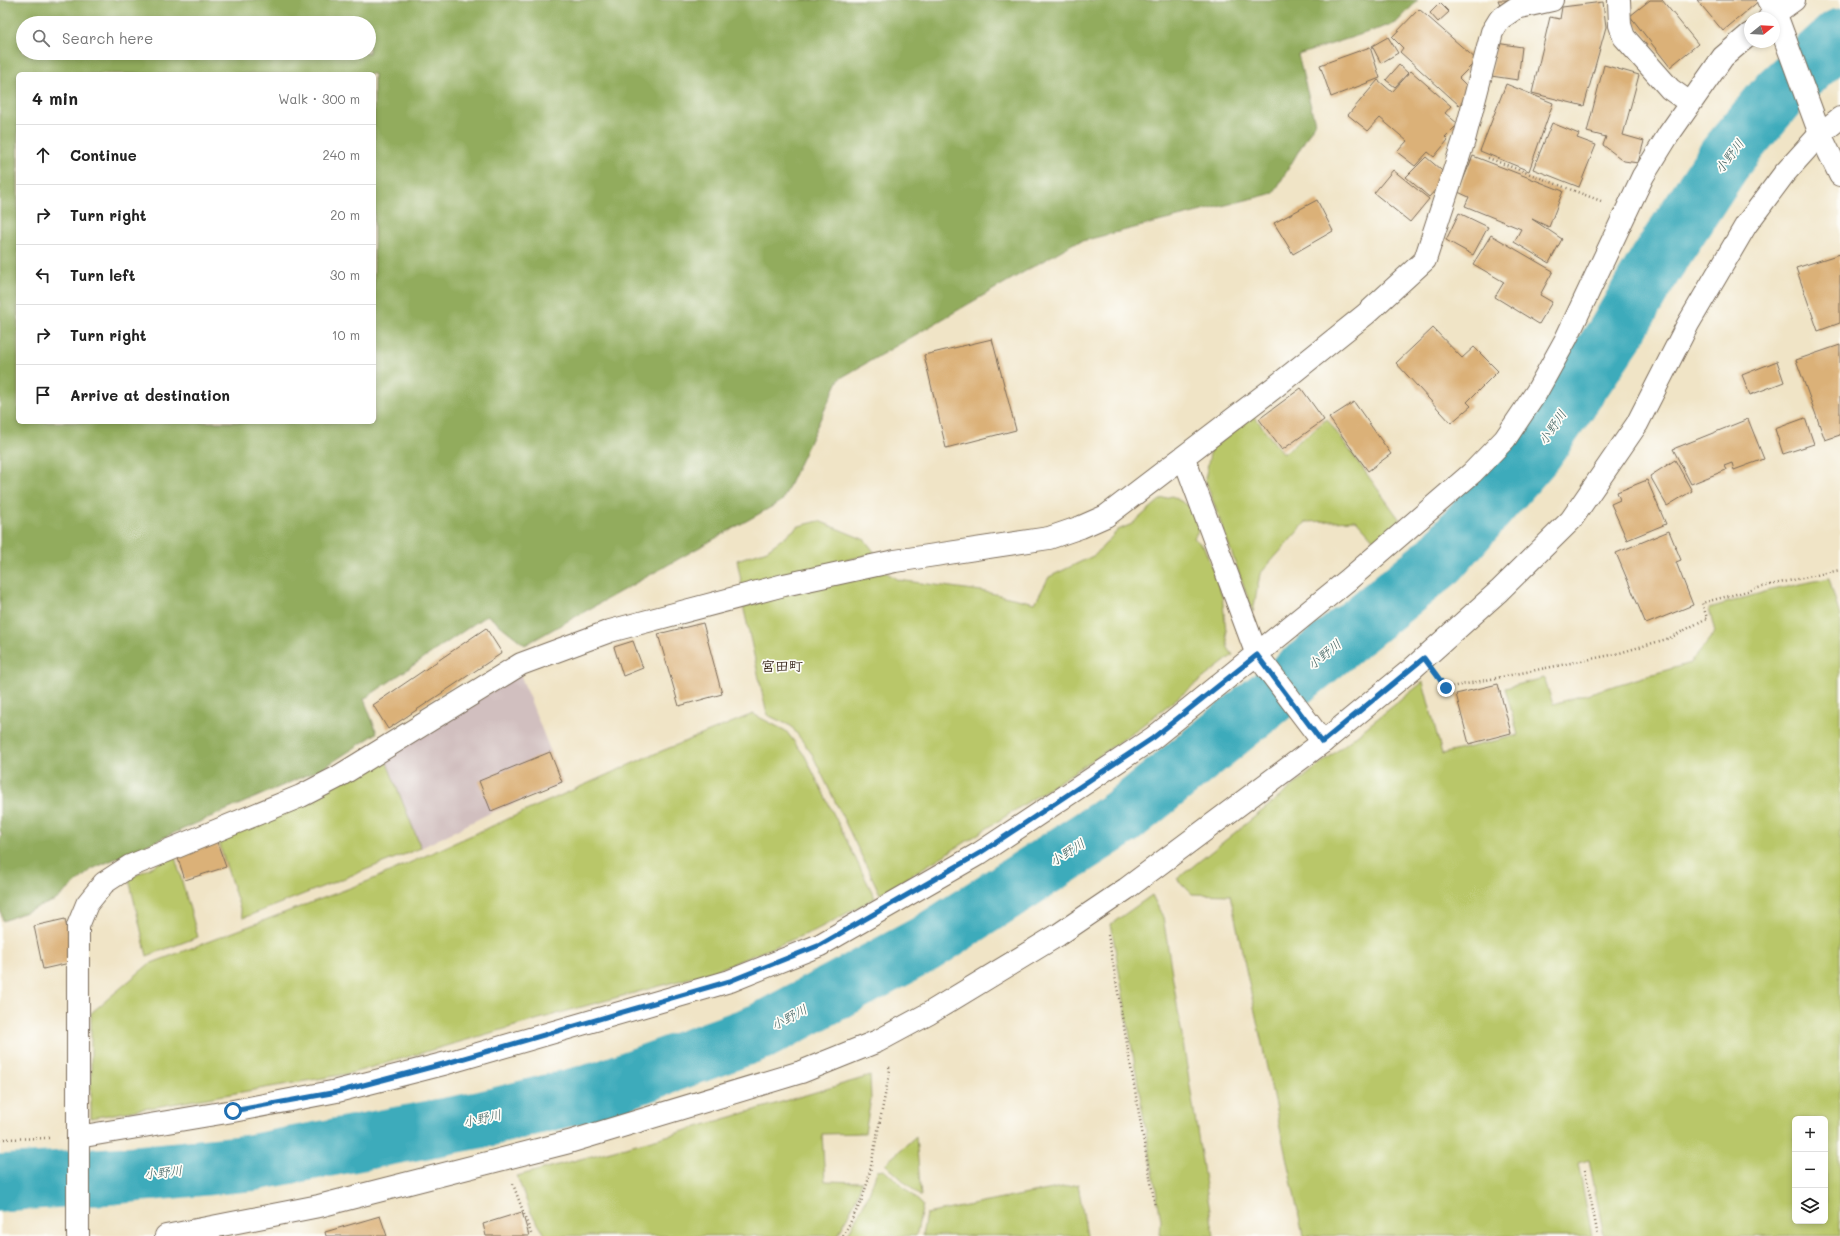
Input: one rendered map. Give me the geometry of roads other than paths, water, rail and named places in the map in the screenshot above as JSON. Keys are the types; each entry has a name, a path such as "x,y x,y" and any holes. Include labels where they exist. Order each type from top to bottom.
{"street":[{"path":"78,1228 78,926 87,904 104,883 130,866 301,796 336,778 521,664 610,630 784,585 895,561 1049,538 1082,527 1106,516 1184,458 1366,314 1425,260 1461,148 1492,32 1500,19 1516,8 1552,0"},
{"path":"1619,0 1620,25 1624,37 1670,88 1690,103"},
{"path":"1776,12 1794,0"},
{"path":"1780,32 1820,134 1840,176"},
{"path":"78,1141 337,1092 730,981 820,945 980,853 1147,742 1260,660 1472,473 1505,439 1536,393 1566,339 1626,211 1647,170 1690,103 1723,57 1744,39"},
{"path":"166,1236 319,1206 569,1142 801,1072 878,1041 928,1014 1058,935 1126,889 1317,735 1424,658 1498,591 1571,520 1637,424 1688,324 1746,225 1784,174 1820,134 1840,118"},
{"path":"1184,458 1260,660 1317,735"}],"waterway":[{"name":"小野川","path":"0,1183 113,1176 250,1163 484,1119 600,1090 762,1031 925,944 1122,817 1440,560 1536,450 1615,334 1655,265 1726,157 1780,92 1840,37"}],"district":[{"name":"宮田町","path":"782,666"}]}
